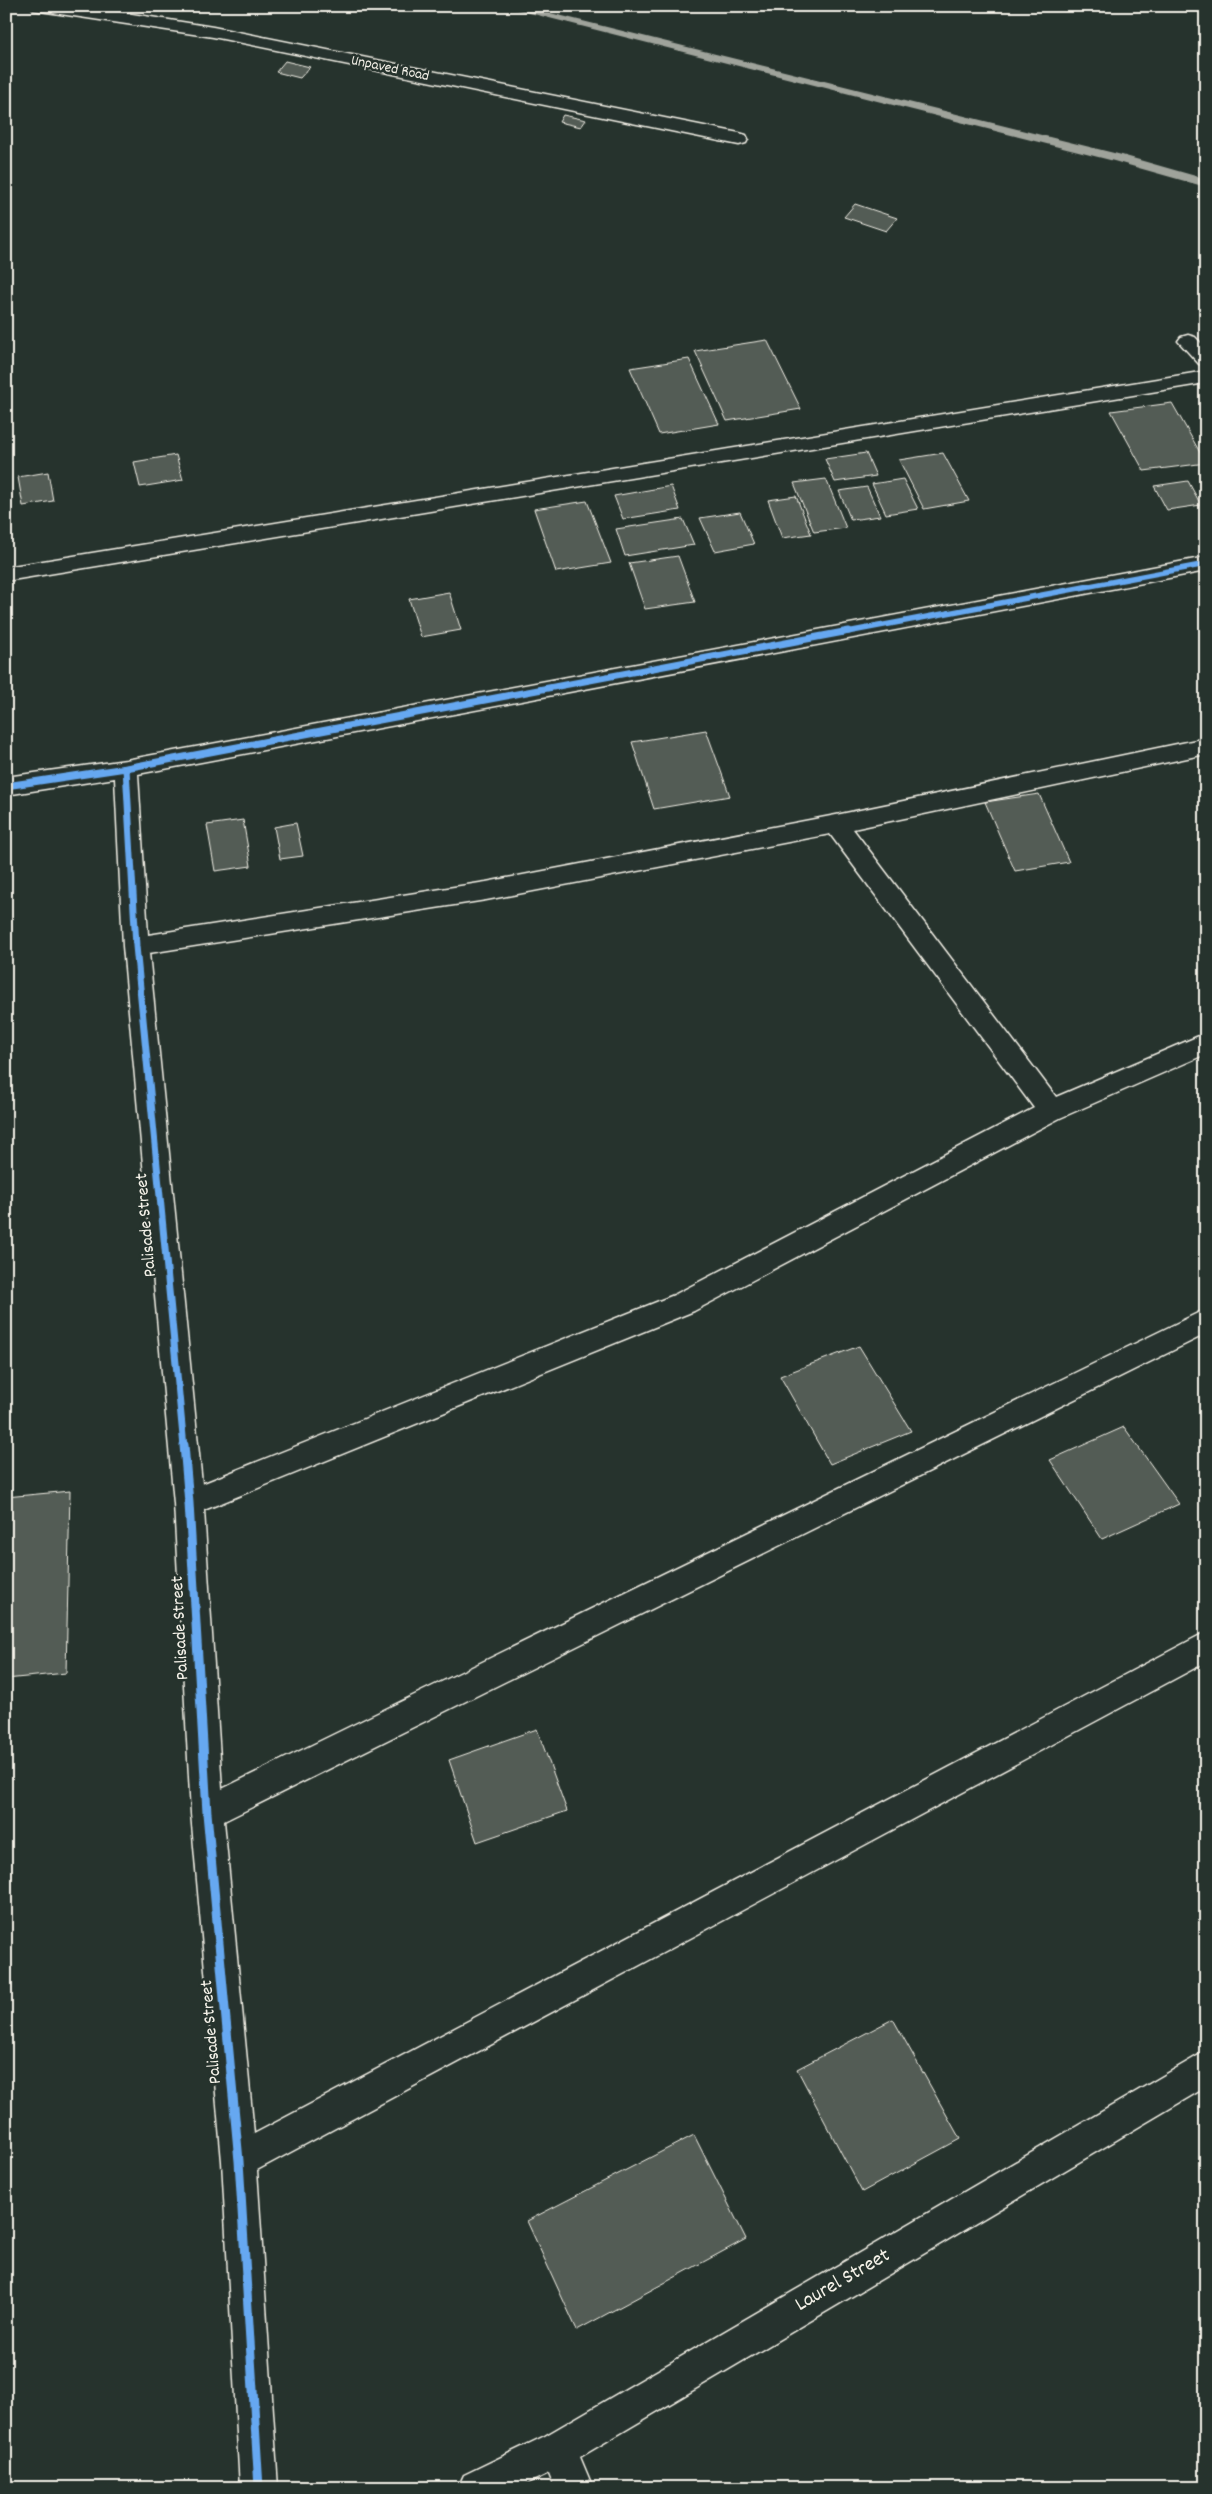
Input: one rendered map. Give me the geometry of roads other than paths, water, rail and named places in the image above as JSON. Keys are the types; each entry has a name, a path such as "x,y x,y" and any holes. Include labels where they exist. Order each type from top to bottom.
{"street":[{"name":"Unpaved Road","path":"40,6 131,18 213,32 739,140"},
{"path":"1188,341 1206,360"},
{"path":"6,574 1206,377"},
{"path":"6,786 126,768 1206,564"},
{"path":"136,946 486,891 836,824 1206,746"},
{"name":"Palisade Street","path":"126,768 136,946 188,1503 207,1813 239,2161 259,2488"},
{"path":"836,824 1051,1111"},
{"path":"188,1503 684,1303 1051,1111 1206,1043"},
{"path":"207,1813 1206,1322"},
{"path":"239,2161 1206,1646"},
{"name":"Laurel Street","path":"478,2488 558,2449 1206,2068"},
{"path":"558,2449 574,2488"}],"waterway":[{"path":"507,6 1118,158 1206,183"}]}
